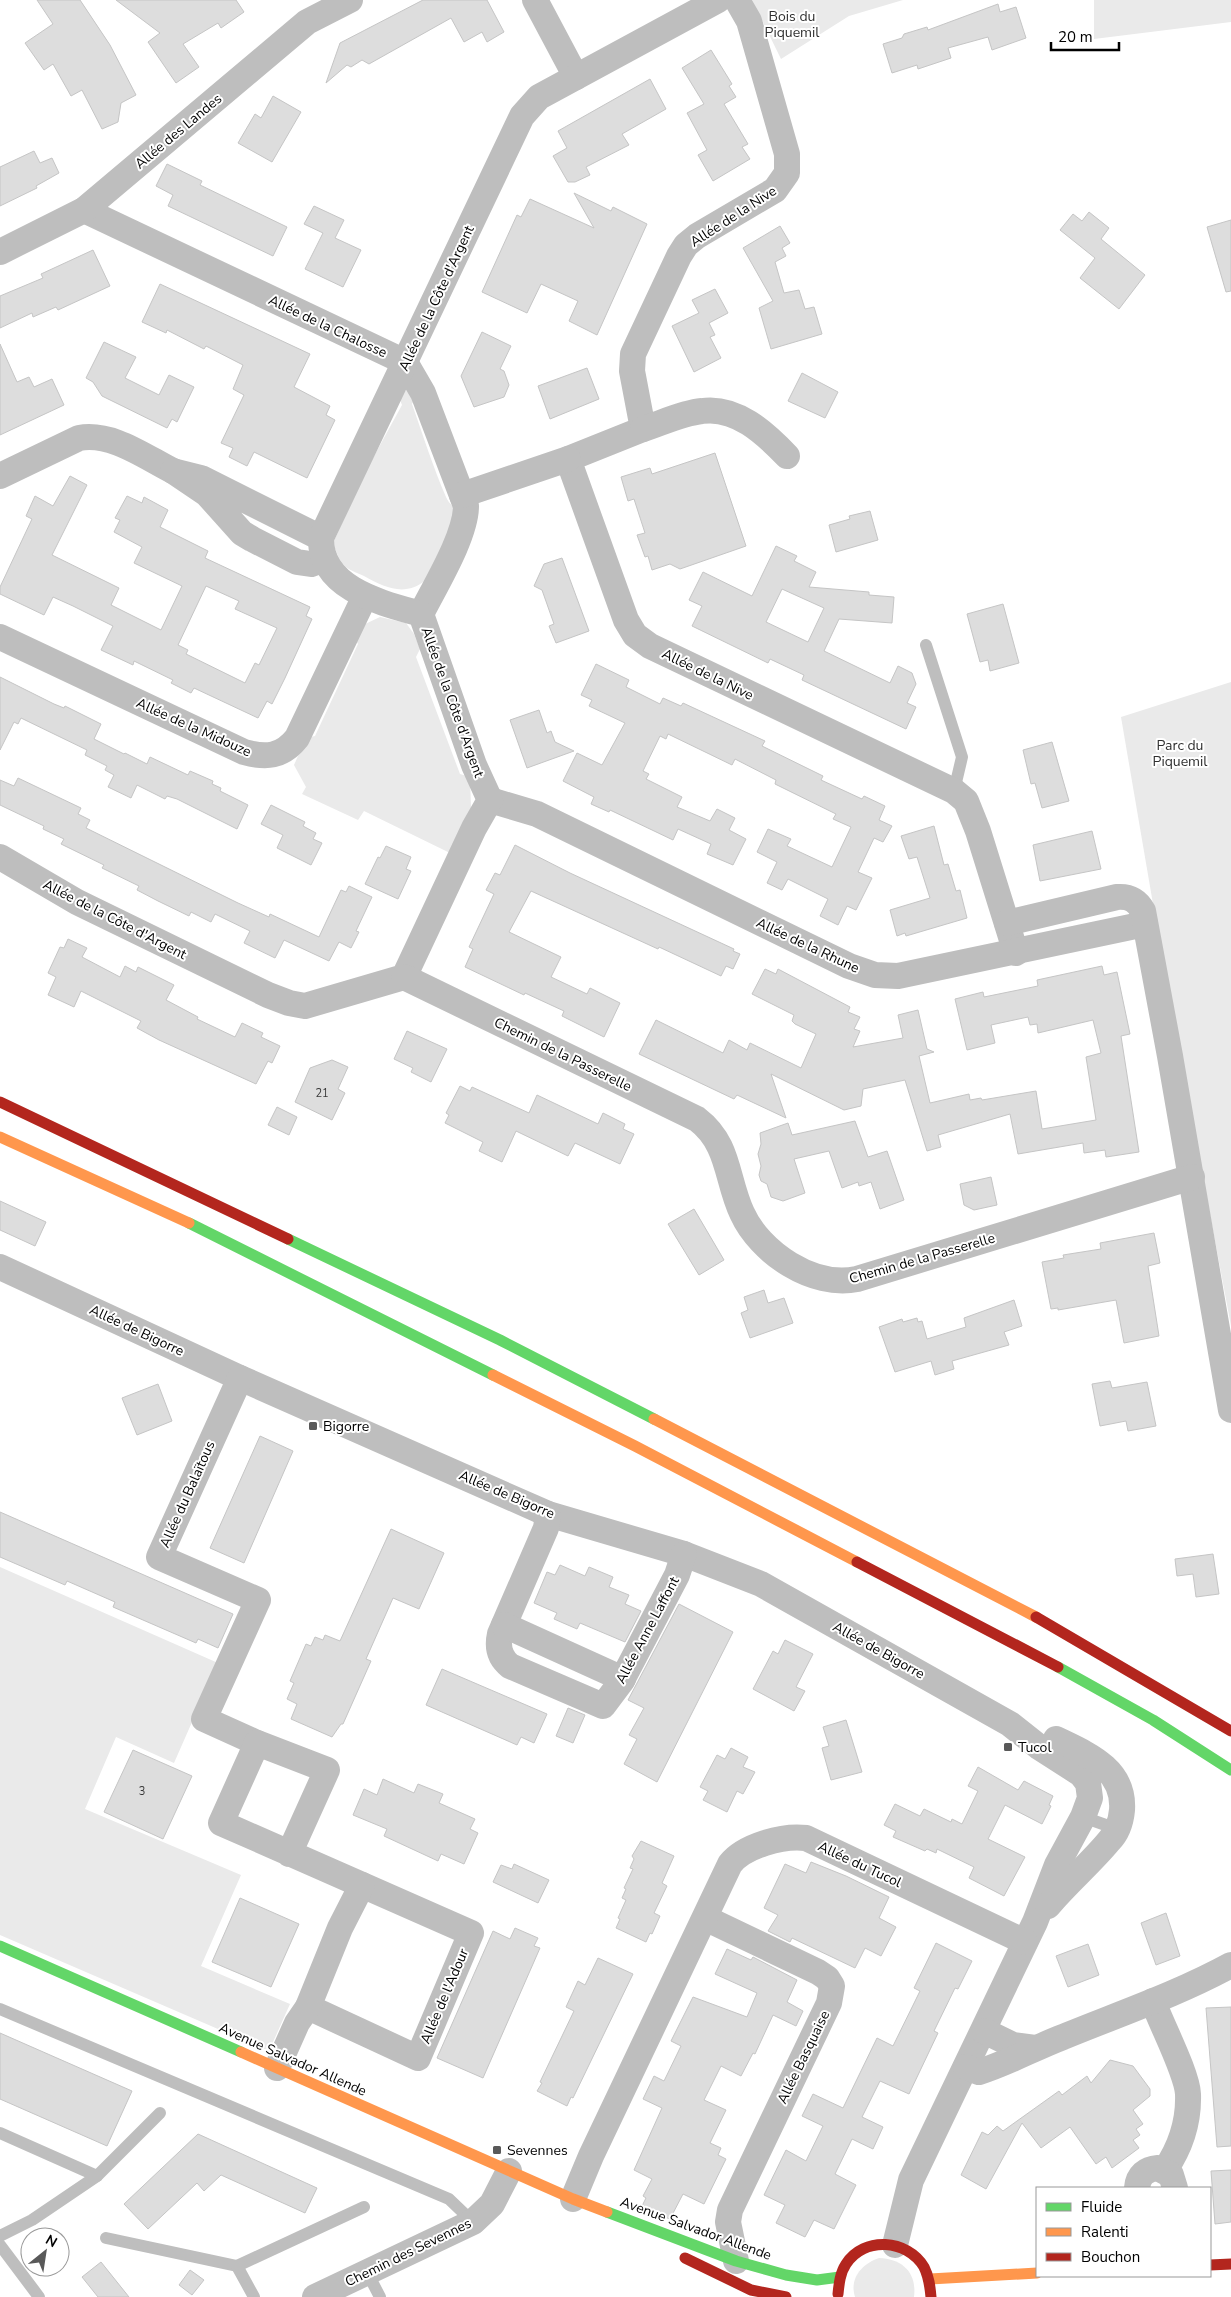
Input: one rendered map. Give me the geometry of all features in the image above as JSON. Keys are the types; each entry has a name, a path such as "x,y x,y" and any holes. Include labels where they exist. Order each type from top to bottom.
{"main road":[{"path":"0,1102 500,1340 1027,1612 1196,1696"},
{"path":"0,1137 197,1227 617,1437 1068,1672 1154,1720 1231,1770"},
{"path":"1027,1612 1231,1731"},
{"path":"1068,1672 1147,1730"},
{"name":"Avenue Salvador Allende","path":"0,1946 573,2199 736,2261 786,2275 817,2280 840,2277"},
{"name":"Avenue Salvador Allende","path":"573,2199 657,2244"},
{"path":"839,2297 840,2277 848,2262 861,2250 878,2244 895,2245 907,2250 917,2258 925,2268 930,2279 931,2297"},
{"path":"674,2252 751,2290 786,2297"},
{"path":"1211,2265 1231,2264"},
{"path":"930,2279 1036,2273"}],"street":[{"name":"Allée des Landes","path":"0,252 84,210 307,22 350,0"},
{"path":"535,0 576,77"},
{"name":"Allée de la Côte d'Argent","path":"490,800 474,765 421,614 390,606 355,591 333,573 323,548 405,362 522,116 540,96 718,0"},
{"name":"Allée de la Nive","path":"643,429 632,370 633,354 679,256 686,245 697,236 775,190 787,173 787,154 749,21 737,0"},
{"name":"Allée de la Chalosse","path":"84,210 405,362 423,392 462,494 466,515 463,526 421,614"},
{"path":"462,494 568,459 643,429 699,411 724,411 757,427 787,456"},
{"path":"3,480 79,438 97,436 118,444 173,471 201,478 323,548"},
{"name":"Allée de la Nive","path":"568,459 626,620 635,636 642,642 954,791 966,802 978,831 1016,953"},
{"name":"Allée de la Midouze","path":"0,637 244,752 273,755 284,752 296,738 365,596"},
{"path":"404,977 474,828 490,800"},
{"name":"Allée de la Rhune","path":"490,800 537,814 849,966 875,975 898,976 1016,953 1146,924"},
{"name":"Allée de la Côte d'Argent","path":"0,857 77,902 259,991 289,1003 305,1006 404,977"},
{"path":"1007,923 1107,899 1126,897 1138,903 1143,911 1192,1178 1231,1410"},
{"name":"Chemin de la Passerelle","path":"404,977 697,1119 711,1131 720,1145 737,1202 750,1227 764,1243 789,1264 817,1277 833,1281 857,1279 1192,1178"},
{"name":"Allée de Bigorre","path":"0,1266 240,1378 548,1514 684,1554 761,1584 1010,1724 1039,1747 1076,1769 1085,1778 1090,1790 1090,1798 1083,1817 1057,1865 1030,1932"},
{"name":"Allée du Balaïtous","path":"240,1378 159,1557 258,1600 204,1719 257,1742"},
{"name":"Allée Anne Laffont","path":"548,1514 546,1528 504,1625 498,1645 502,1656 510,1666 603,1706 623,1679 677,1575 684,1554"},
{"path":"504,1625 623,1679"},
{"name":"Allée de Bigorre","path":"1010,1724 1022,1726 1090,1756 1109,1770 1118,1784 1122,1800 1121,1816 1117,1830 1110,1841 1065,1885 1030,1932"},
{"path":"257,1742 327,1770 289,1854"},
{"name":"Allée de l'Adour","path":"257,1742 221,1823 471,1933 418,2058 308,2007"},
{"name":"Allée du Tucol","path":"573,2199 591,2156 730,1864 742,1852 785,1838 806,1838 1030,1932"},
{"path":"277,2068 297,2023 308,2007 340,1928 362,1884"},
{"name":"Allée Basquaise","path":"705,1918 818,1972 827,1978 832,1986 829,2003 730,2210 728,2222 736,2261"},
{"path":"895,2245 911,2180 1030,1932"},
{"path":"966,2067 979,2072 1010,2062 1035,2048 1152,2001 1231,1966"},
{"path":"1137,2187 1139,2178 1144,2172 1158,2168 1170,2179 1180,2143 1188,2094 1180,2069 1152,2001"},
{"path":"984,2031 1013,2045 1035,2048"},
{"name":"Chemin des Sevennes","path":"315,2297 473,2222 492,2204 509,2171"}],"lane":[{"path":"926,645 962,757 954,791"},
{"path":"1083,1817 1117,1830"},
{"path":"0,2009 449,2199 473,2222"},
{"path":"0,2236 32,2220 97,2176 160,2113"},
{"path":"0,2133 97,2176"},
{"path":"106,2238 237,2266 364,2207"},
{"path":"0,2245 39,2297"},
{"path":"237,2266 254,2297"},
{"path":"366,2272 380,2297"}],"green space":[{"name":"Bois du Piquemil","path":"752,0 903,0 849,16 781,59"},
{"path":"1094,0 1231,0 1231,22 1094,39"},
{"path":"408,389 415,398 412,404 437,474 446,497 455,509 457,516 426,580 411,588 395,589 380,584 348,568 340,559 333,543 368,467 402,405 398,395"},
{"path":"380,617 406,623 414,634 420,649 416,657 460,774 470,777 471,808 450,853 364,811 358,820 302,794 306,787 294,765 306,738 315,736 358,644 354,637 363,625"},
{"name":"Parc du Piquemil","path":"1231,682 1231,1326 1165,974 1121,717"},
{"path":"0,1567 218,1663 174,1763 116,1737 85,1809 241,1875 201,1966 290,2004 269,2051 0,1935"},
{"path":"879,2258 895,2261 907,2269 913,2281 914,2297 855,2297 854,2284 858,2273 867,2264"}],"building":[{"path":"37,0 80,0 110,45 136,95 121,103 118,122 102,129 82,90 71,96 53,64 44,70 25,43 53,24"},
{"path":"116,0 236,0 244,12 221,28 218,23 183,44 199,67 176,83 148,42 160,33"},
{"path":"423,0 487,0 504,32 487,42 482,32 464,42 451,18 369,64 362,60 351,67 347,65 326,83 340,43"},
{"path":"998,4 1000,12 1016,7 1026,38 992,50 988,37 948,48 951,58 918,69 917,65 892,73 883,44 902,38 904,34 927,27 928,30"},
{"path":"711,50 732,84 729,86 736,97 724,104 748,144 742,147 750,159 713,181 698,155 707,150 687,113 704,104 682,68"},
{"path":"650,79 666,109 622,134 629,145 586,167 590,175 575,182 568,182 553,156 567,148 558,131"},
{"path":"273,96 301,112 272,162 238,143 255,114 261,118"},
{"path":"34,151 40,163 52,158 59,173 36,186 37,188 0,206 0,167"},
{"path":"167,164 202,181 200,185 287,227 273,256 168,206 173,195 156,186"},
{"path":"574,193 611,211 613,207 647,224 597,335 569,321 578,301 541,284 527,313 482,292 517,215 521,217 530,199 594,228"},
{"path":"314,206 344,220 335,238 361,250 343,287 305,269 323,233 304,224"},
{"path":"1089,212 1109,228 1101,239 1145,275 1119,309 1080,278 1095,258 1060,230 1073,214 1082,221"},
{"path":"1231,220 1231,291 1226,292 1207,227"},
{"path":"780,226 790,243 782,248 786,256 775,262 784,293 799,290 805,309 814,307 822,334 771,349 759,308 773,301 743,248"},
{"path":"93,250 110,286 58,310 56,307 33,317 32,313 0,328 0,296 43,278 41,274"},
{"path":"160,284 310,354 294,387 330,406 326,415 335,420 307,478 254,452 247,466 229,457 233,448 221,443 244,395 233,389 243,365 206,346 204,349 167,330 166,333 142,322"},
{"path":"715,289 728,313 709,323 715,335 710,337 721,358 694,372 672,326 699,313 692,300"},
{"path":"482,332 511,346 500,369 504,371 509,385 504,397 474,407 461,376"},
{"path":"104,342 136,357 125,378 159,395 169,375 194,387 177,422 172,419 167,428 102,396 93,382 86,378"},
{"path":"0,344 17,382 29,377 34,387 52,379 64,405 0,435"},
{"path":"587,368 599,399 550,419 538,386"},
{"path":"802,373 838,392 825,418 788,401"},
{"path":"715,453 746,546 680,569 670,564 652,570 648,556 645,557 637,535 645,533 634,499 628,501 621,477 650,468 652,474"},
{"path":"70,476 87,485 52,555 119,588 111,605 161,630 182,586 134,563 142,547 114,532 120,520 115,518 127,496 142,503 144,497 168,510 160,527 208,551 205,558 310,607 306,616 312,619 272,704 267,701 258,718 194,688 191,693 171,683 173,680 134,661 133,665 101,650 113,626 53,597 44,615 0,594 0,587 32,519 26,516 35,496 53,506","holes":["206,586 239,601 235,609 277,628 259,665 255,663 245,683 186,654 188,650 178,645"]},
{"path":"870,511 878,540 836,552 829,525 850,519 849,516"},
{"path":"776,546 797,556 794,561 816,572 809,587 869,592 869,595 894,597 892,623 839,619 824,651 890,683 898,666 912,673 916,684 907,703 916,707 906,729 802,680 804,675 770,659 768,663 692,626 702,606 689,600 703,572 752,596","holes":["782,589 824,608 808,642 766,622"]},
{"path":"562,558 589,631 556,643 549,626 554,624 542,590 534,586 544,564"},
{"path":"1003,604 1019,663 990,671 988,660 980,662 967,614"},
{"path":"596,664 629,680 626,687 660,704 663,698 681,706 683,703 765,741 762,746 823,776 821,780 862,799 864,796 885,806 879,820 892,826 883,842 874,838 858,872 872,878 856,910 847,906 838,925 820,916 828,899 788,879 782,890 767,883 777,862 757,852 768,829 791,839 787,846 832,867 851,827 833,819 836,814 775,784 776,780 735,759 732,765 668,734 666,739 660,736 643,771 649,774 646,779 682,797 677,807 710,821 717,809 735,818 729,830 746,839 733,865 707,854 711,844 678,829 673,840 610,810 609,812 591,804 594,797 563,781 577,753 602,765 625,723 589,706 592,700 581,695"},
{"path":"0,677 54,704 64,708 65,706 101,724 94,739 124,754 147,764 150,757 188,775 190,771 213,781 212,784 221,788 220,791 248,805 237,829 177,799 167,796 165,799 137,785 131,798 108,787 114,775 105,770 107,766 85,755 87,750 21,718 18,724 14,722 0,750"},
{"path":"539,710 547,733 551,731 555,742 574,751 527,768 510,720"},
{"path":"1052,742 1069,801 1042,808 1035,783 1031,784 1023,750"},
{"path":"18,778 81,808 78,814 90,820 86,828 238,903 269,917 270,914 319,937 341,890 346,892 349,886 372,897 356,931 359,932 351,948 339,942 329,961 284,940 275,958 244,943 250,931 215,914 211,922 191,912 189,916 158,901 137,890 139,886 102,868 104,865 61,844 64,839 43,829 44,826 0,805 0,780 14,786"},
{"path":"271,805 305,822 303,826 316,833 313,839 322,843 311,865 277,848 283,835 261,824"},
{"path":"934,826 944,865 948,864 956,891 960,890 967,918 906,936 905,933 897,936 890,910 930,898 917,857 909,859 901,836"},
{"path":"1092,831 1101,869 1040,881 1033,845"},
{"path":"515,845 570,873 734,949 733,951 740,954 733,969 726,966 721,976 531,891 509,932 561,957 551,977 587,994 590,988 620,1003 604,1037 562,1016 564,1011 525,993 524,995 465,967 473,949 469,947 494,894 486,890 495,873 500,875"},
{"path":"386,846 411,857 406,869 411,871 398,899 365,884 378,857 380,858"},
{"path":"68,939 87,948 82,957 120,977 125,966 136,972 138,967 174,985 166,1000 198,1017 197,1019 235,1037 242,1023 263,1033 261,1037 280,1046 272,1063 268,1061 256,1084 159,1040 137,1028 141,1021 81,991 74,1007 48,995 56,977 48,973 60,947 64,948"},
{"path":"1102,966 1104,975 1117,972 1130,1034 1121,1036 1139,1152 1106,1157 1105,1150 1084,1153 1083,1143 1018,1154 1010,1114 938,1135 941,1147 927,1151 905,1080 863,1089 861,1106 844,1110 771,1074 786,1118 737,1095 734,1099 639,1054 656,1020 723,1053 729,1040 747,1050 750,1043 801,1068 816,1034 795,1024 792,1021 794,1015 752,994 765,969 776,974 778,969 850,1007 848,1012 860,1017 854,1029 860,1031 853,1047 903,1038 898,1015 918,1010 927,1049 934,1052 919,1056 930,1103 969,1094 970,1100 981,1098 982,1100 1036,1091 1042,1129 1096,1120 1086,1057 1101,1053 1093,1020 1038,1033 1037,1024 1030,1025 1028,1017 991,1025 995,1043 967,1050 955,999 983,992 984,997 1038,986 1037,980"},
{"path":"407,1031 447,1049 431,1082 411,1072 413,1068 394,1059"},
{"path":"332,1060 348,1067 338,1089 345,1093 332,1120 295,1102 310,1068"},
{"path":"460,1086 470,1091 472,1087 529,1113 537,1095 598,1124 603,1113 625,1124 623,1129 634,1134 620,1164 575,1143 568,1156 516,1131 502,1162 479,1151 483,1142 445,1123 449,1115 446,1113"},
{"path":"277,1107 297,1117 289,1135 268,1125"},
{"path":"855,1121 868,1157 887,1151 904,1200 880,1209 871,1182 859,1186 858,1182 842,1188 829,1151 794,1159 805,1193 783,1201 771,1197 767,1184 761,1181 759,1175 761,1166 758,1154 761,1144 760,1133 788,1123 792,1135"},
{"path":"991,1177 997,1205 974,1210 964,1205 960,1184"},
{"path":"0,1201 46,1222 35,1246 0,1230"},
{"path":"694,1209 724,1260 699,1275 668,1224"},
{"path":"1154,1233 1160,1263 1148,1266 1159,1336 1124,1343 1116,1300 1058,1310 1058,1308 1051,1309 1042,1262 1064,1258 1063,1255 1101,1249 1100,1243"},
{"path":"764,1290 768,1303 784,1298 793,1323 750,1338 741,1313 748,1310 744,1297"},
{"path":"1014,1300 1022,1326 1004,1332 1009,1345 952,1361 954,1369 935,1375 931,1361 895,1372 879,1327 902,1319 903,1322 917,1318 918,1322 922,1321 927,1339 966,1327 964,1318"},
{"path":"1110,1381 1112,1388 1147,1382 1156,1426 1128,1431 1126,1421 1100,1426 1092,1384"},
{"path":"158,1384 172,1421 137,1435 122,1398"},
{"path":"260,1436 293,1451 244,1563 210,1548"},
{"path":"0,1512 233,1614 218,1648 198,1639 196,1643 113,1607 115,1602 67,1581 65,1585 0,1557"},
{"path":"391,1529 444,1553 419,1609 393,1598 366,1659 371,1661 343,1724 341,1724 332,1737 291,1719 297,1704 287,1699 294,1683 290,1681 306,1644 311,1646 315,1637 323,1640 325,1635 340,1641"},
{"path":"1213,1554 1219,1594 1196,1597 1193,1574 1177,1576 1175,1559"},
{"path":"560,1565 585,1576 589,1567 613,1577 609,1587 629,1595 625,1604 641,1611 625,1642 580,1623 577,1629 554,1619 557,1613 534,1603 547,1572 555,1575"},
{"path":"679,1604 733,1632 657,1782 624,1764 637,1739 629,1735 644,1708 628,1700"},
{"path":"785,1640 813,1654 796,1687 805,1691 794,1711 753,1689 773,1651 778,1654"},
{"path":"442,1669 547,1714 534,1743 521,1737 517,1745 426,1705"},
{"path":"568,1708 585,1715 573,1743 556,1736"},
{"path":"846,1720 862,1772 831,1780 822,1748 829,1746 823,1727"},
{"path":"731,1748 748,1757 743,1767 755,1772 743,1794 737,1791 727,1812 703,1800 708,1791 700,1787 717,1755 725,1759"},
{"path":"133,1750 192,1776 163,1839 104,1812"},
{"path":"978,1767 1018,1790 1024,1781 1053,1796 1049,1805 1051,1806 1042,1824 1005,1805 988,1839 1025,1857 1004,1896 969,1878 974,1867 937,1849 936,1853 927,1849 925,1851 893,1837 896,1831 884,1825 895,1804 920,1816 924,1809 951,1822 952,1819 962,1824 978,1791 968,1786"},
{"path":"383,1779 414,1793 418,1784 443,1794 439,1803 475,1819 470,1829 478,1833 464,1864 441,1854 438,1861 384,1836 387,1829 353,1815 364,1789 377,1795"},
{"path":"641,1841 674,1856 662,1883 667,1886 654,1913 660,1916 646,1942 616,1928 626,1900 622,1898 626,1889 624,1888 633,1869 630,1868 634,1859 632,1856"},
{"path":"811,1862 846,1876 889,1897 879,1918 896,1927 881,1956 865,1948 855,1968 792,1938 790,1942 768,1931 778,1915 764,1908 785,1864 806,1873"},
{"path":"514,1864 549,1880 538,1903 493,1882 501,1865 512,1869"},
{"path":"240,1898 299,1924 271,1987 212,1962"},
{"path":"1166,1913 1180,1956 1156,1965 1141,1923"},
{"path":"515,1928 538,1938 534,1946 540,1948 483,2078 437,2058 493,1931 510,1939"},
{"path":"936,1943 972,1961 958,1989 955,1988 934,2031 938,2033 909,2094 880,2081 862,2117 883,2127 873,2149 852,2139 835,2174 856,2185 834,2229 814,2220 805,2237 776,2223 785,2205 764,2195 786,2150 806,2161 823,2126 802,2116 813,2094 843,2108 877,2038 893,2046 920,1991 914,1988"},
{"path":"1088,1944 1099,1975 1068,1987 1056,1956"},
{"path":"727,1949 751,1960 753,1957 797,1980 787,2002 803,2011 796,2026 773,2015 755,2054 753,2053 741,2076 721,2066 704,2100 726,2110 710,2143 721,2148 718,2155 726,2159 704,2204 683,2194 670,2219 641,2208 646,2198 643,2196 652,2179 634,2170 662,2108 643,2099 654,2076 664,2081 681,2046 671,2041 693,1997 747,2017 757,1993 715,1974"},
{"path":"598,1958 633,1974 573,2098 571,2097 567,2106 537,2091 574,2011 566,2007 578,1981 585,1985"},
{"path":"1231,2007 1231,2146 1217,2147 1206,2008"},
{"path":"0,2033 132,2091 107,2146 0,2099"},
{"path":"1110,2060 1133,2066 1150,2089 1150,2096 1133,2110 1143,2124 1136,2129 1140,2135 1133,2140 1139,2148 1112,2168 1106,2157 1096,2164 1070,2127 1041,2148 1022,2123 986,2189 961,2175 982,2132 988,2135 997,2126 1003,2131 1059,2091 1062,2095 1087,2076 1091,2083"},
{"path":"198,2134 317,2188 305,2213 221,2175 204,2191 197,2183 148,2229 124,2204"},
{"path":"1231,2170 1231,2222 1215,2224 1211,2171"},
{"path":"101,2262 129,2297 98,2297 82,2277"},
{"path":"190,2270 204,2280 192,2295 179,2285"}],"traffic: fast":[{"path":"189,1223 493,1375"},
{"path":"288,1239 500,1340 654,1419"},
{"path":"1058,1667 1153,1720 1231,1770"},
{"path":"0,1946 241,2052"},
{"path":"607,2212 736,2261 786,2275 817,2280 840,2277"}],"traffic: slow":[{"path":"0,1137 189,1223"},
{"path":"493,1375 635,1446 857,1562"},
{"path":"654,1419 1036,1617"},
{"path":"241,2052 573,2199 607,2212"},
{"path":"930,2279 1036,2273"}],"traffic: jam":[{"path":"0,1102 288,1239"},
{"path":"857,1562 1058,1667"},
{"path":"1036,1617 1231,1731"},
{"path":"838,2294 842,2271 854,2255 874,2245 885,2244 897,2246 917,2258 927,2274 931,2297"},
{"path":"685,2258 751,2290 786,2297"},
{"path":"1211,2265 1231,2264"}],"place":[{"name":"Bigorre","path":"313,1426"},
{"name":"Tucol","path":"1008,1747"},
{"name":"Sevennes","path":"497,2150"}]}
